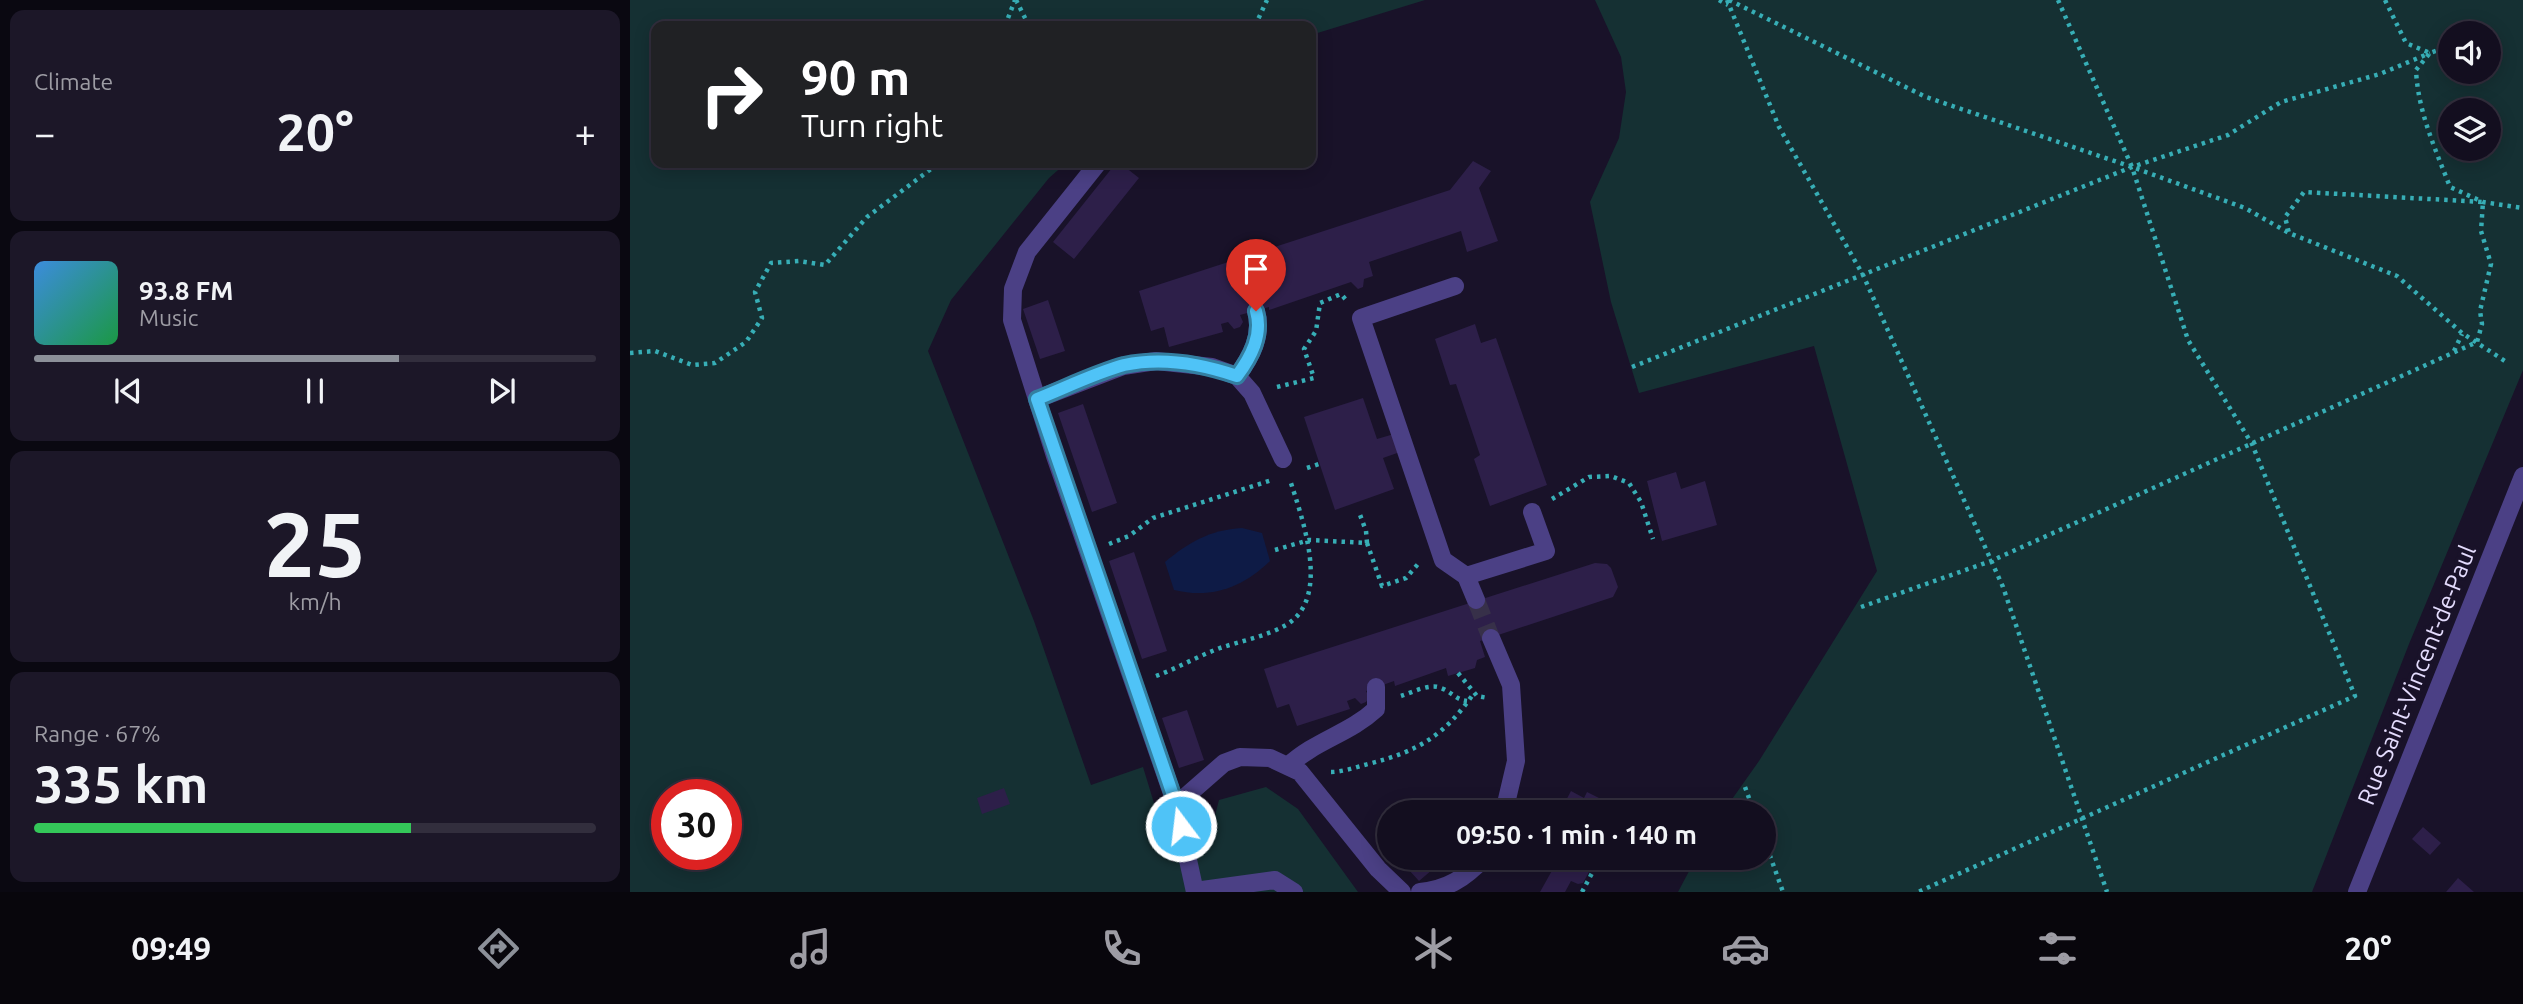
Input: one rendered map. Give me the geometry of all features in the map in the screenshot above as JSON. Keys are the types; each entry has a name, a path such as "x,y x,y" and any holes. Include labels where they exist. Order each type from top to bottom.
{"street":[{"path":"1094,168 1027,252 1013,289 1012,320 1088,552 1176,804 1195,892 1276,880 1294,892"},
{"path":"1455,286 1362,318 1440,554 1443,561 1466,576 1476,600"},
{"path":"1237,376 1253,354 1258,317 1256,311"},
{"path":"1037,399 1123,366 1145,363 1212,367 1237,376 1252,393 1285,467"},
{"name":"Rue Saint-Vincent-de-Paul","path":"2357,892 2523,476"},
{"path":"1466,576 1545,551 1540,507"},
{"path":"1491,638 1511,685 1516,761 1507,800"},
{"path":"1294,769 1306,749 1363,721 1376,709 1376,687"},
{"path":"1176,804 1224,763 1240,757 1270,758 1294,769 1377,869 1402,892"},
{"path":"1420,892 1436,890 1465,877 1472,870"}],"path":[{"path":"1007,21 1015,0"},
{"path":"1015,0 1026,21"},
{"path":"1257,21 1267,0"},
{"path":"1719,0 1926,97 2245,208 2289,233 2397,276 2462,334 2508,363"},
{"path":"1919,892 2082,816 2355,696 2252,444 2188,340 2132,167 2058,0"},
{"path":"2385,0 2406,43 2430,53"},
{"path":"1728,2 1779,127 1863,275 2003,587 2107,892"},
{"path":"1632,367 2132,167 2228,135 2281,102 2380,74 2438,50"},
{"path":"2430,53 2416,70 2417,95 2425,124 2450,187 2483,202"},
{"path":"630,353 655,351 692,365 715,363 746,342 762,318 755,292 771,263 799,261 824,265 867,217 932,168"},
{"path":"2289,233 2285,217 2304,192 2483,202 2523,208"},
{"path":"2477,342 2482,324 2480,311 2491,264 2481,231 2483,202"},
{"path":"1252,393 1314,378 1304,349 1316,331 1320,303 1341,293 1362,318"},
{"path":"2453,352 2462,334"},
{"path":"1861,607 1991,561 2477,342"},
{"path":"1088,552 1129,536 1153,518 1285,467 1320,464"},
{"path":"1134,683 1287,624 1304,605 1311,577 1309,540 1285,467"},
{"path":"1540,507 1589,477 1611,476 1629,483 1642,502 1653,539"},
{"path":"1359,512 1382,586 1406,578 1417,565 1440,554"},
{"path":"1275,551 1309,540 1367,543"},
{"path":"1458,673 1474,693 1512,704"},
{"path":"1419,690 1440,687 1459,700 1468,701"},
{"path":"1294,769 1336,772 1391,758 1432,740 1452,723 1474,693"},
{"path":"1745,787 1750,800"},
{"path":"1581,892 1593,870"},
{"path":"1775,870 1783,892"}],"green space":[{"path":"630,0 1425,0 1316,33 1316,21 651,21 651,168 1060,168 1049,178 951,300 928,351 1034,621 1091,785 1143,767 1172,862 1208,843 1219,800 1266,787 1298,809 1358,892 630,892"},
{"path":"1595,0 2523,0 2523,370 2409,644 2312,892 1678,892 1690,870 1776,870 1776,800 1731,800 1759,761 1877,571 1814,346 1639,393 1611,302 1590,202 1619,138 1626,92 1621,57"}],"water":[{"path":"1242,528 1262,533 1270,561 1248,578 1225,589 1201,593 1174,590 1165,562 1200,538 1220,531"}],"building":[{"path":"1473,161 1491,171 1479,188 1498,241 1467,252 1461,231 1369,262 1373,276 1364,279 1363,287 1358,289 1351,282 1269,310 1269,307 1240,315 1243,322 1240,327 1234,329 1228,322 1221,324 1223,332 1169,347 1164,327 1151,331 1139,291 1450,190"},
{"path":"1112,168 1126,168 1139,178 1074,259 1053,242"},
{"path":"1048,300 1065,351 1040,359 1023,309"},
{"path":"1475,324 1481,343 1496,338 1547,485 1490,506 1474,459 1480,455 1456,384 1450,385 1435,339"},
{"path":"1363,398 1377,439 1394,434 1400,452 1383,458 1394,489 1335,510 1304,417"},
{"path":"1083,404 1117,503 1092,512 1058,413"},
{"path":"1676,472 1681,489 1705,481 1717,525 1662,541 1647,481"},
{"path":"1134,552 1167,651 1142,659 1109,561"},
{"path":"1595,563 1607,564 1611,568 1618,587 1613,597 1480,641 1485,657 1477,660 1475,668 1448,676 1446,668 1395,686 1394,681 1366,691 1369,697 1366,702 1361,704 1355,698 1347,701 1350,709 1297,726 1289,704 1277,708 1264,669"},
{"path":"1187,710 1204,760 1179,768 1162,718"},
{"path":"1004,788 1010,804 982,814 977,798"},
{"path":"1571,791 1584,798 1587,792 1603,800 1566,800"},
{"path":"2423,827 2441,843 2430,855 2412,839"},
{"path":"1409,870 1432,870 1419,881"},
{"path":"1552,870 1590,870 1583,883 1571,881 1565,892 1540,892"},
{"path":"2458,878 2474,892 2446,892"}],"tunnel":[{"path":"1476,600 1491,638"}],"route":[{"path":"1181,826 1176,804 1037,399 1123,366 1156,362 1212,367 1237,376 1253,354 1258,317 1256,311"}]}
